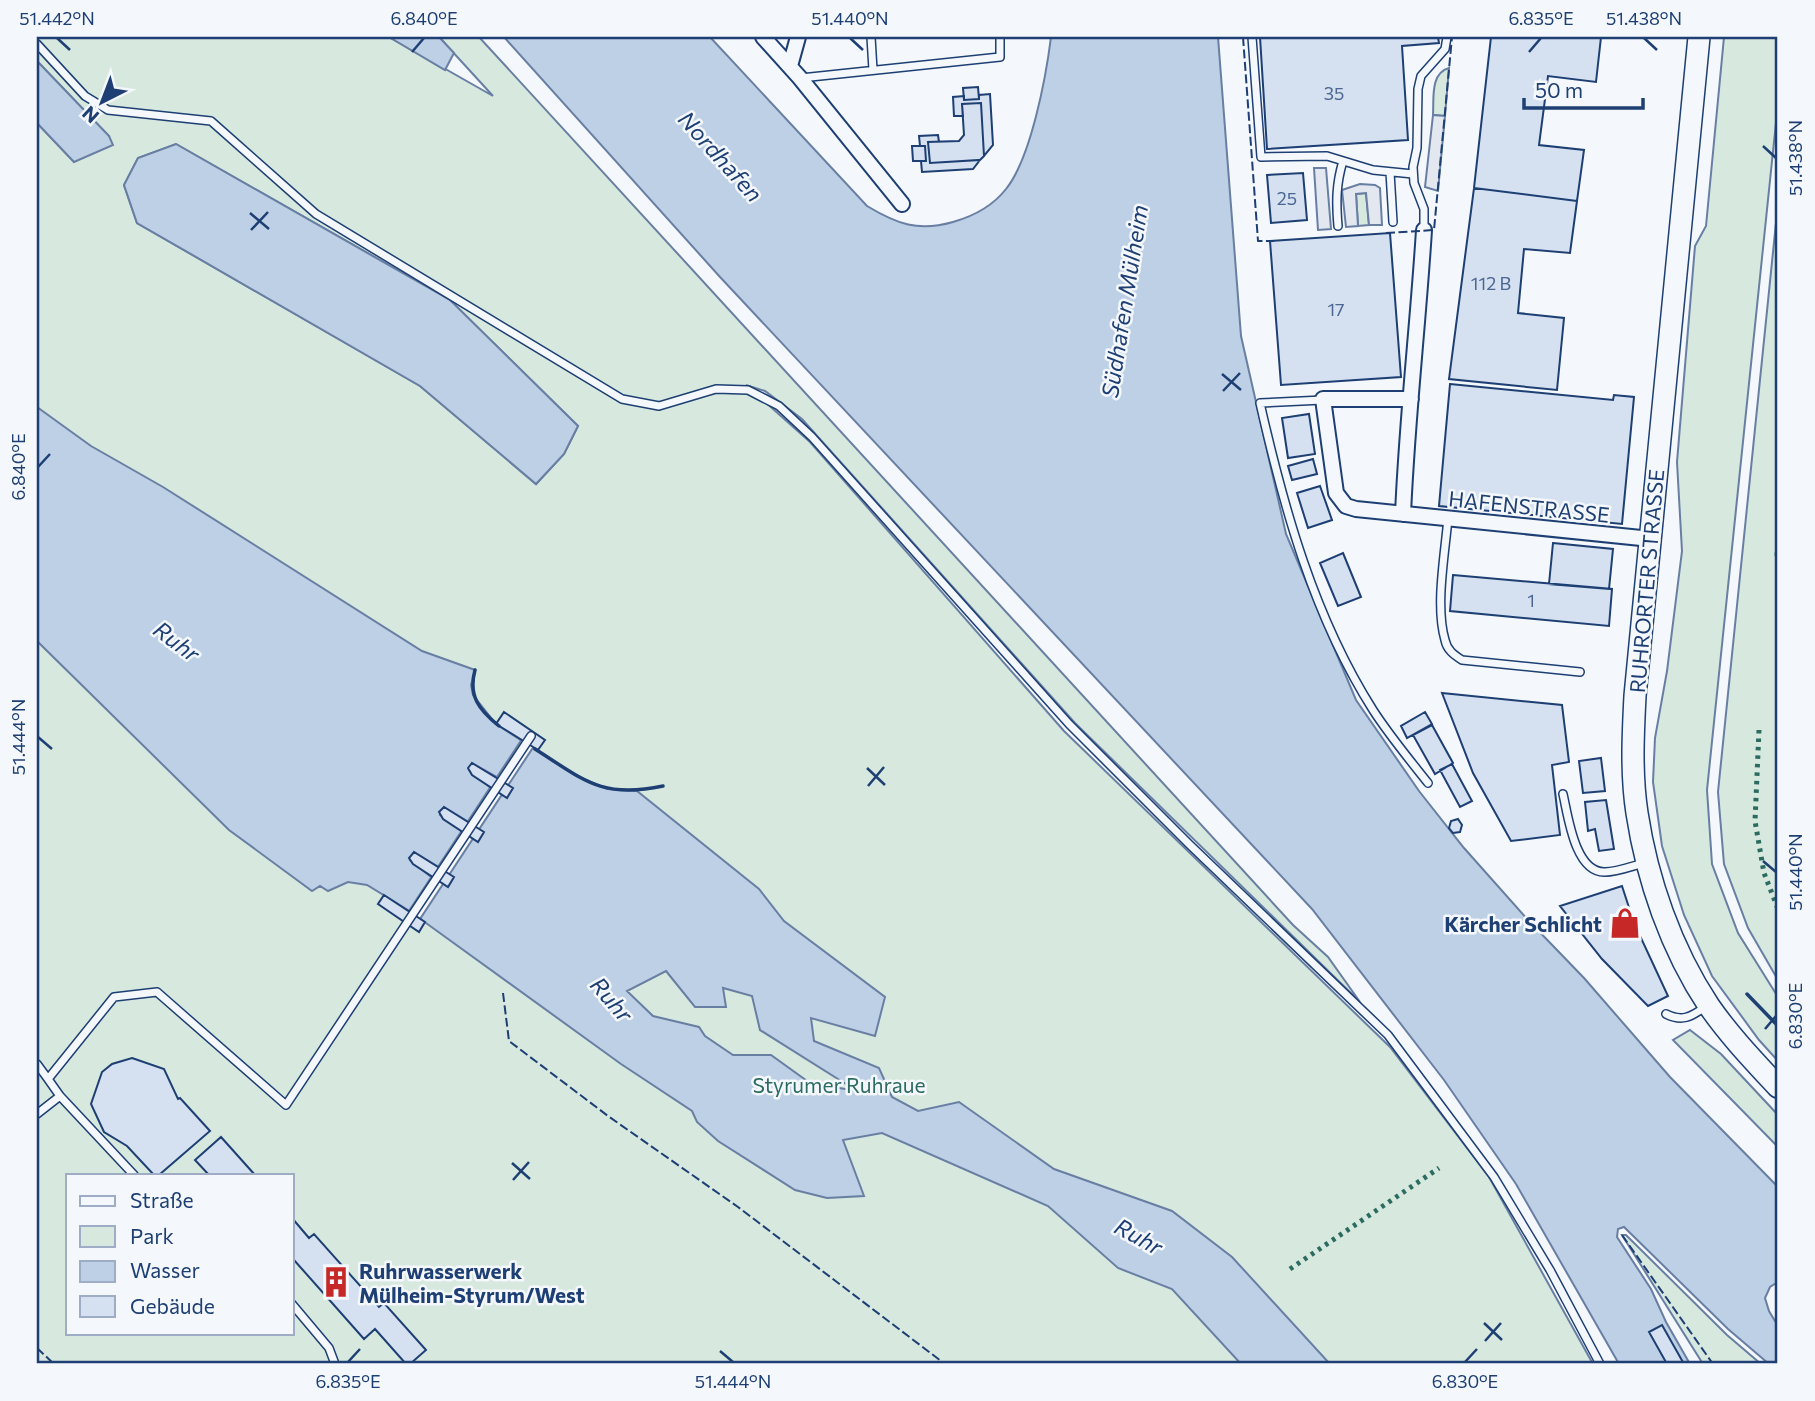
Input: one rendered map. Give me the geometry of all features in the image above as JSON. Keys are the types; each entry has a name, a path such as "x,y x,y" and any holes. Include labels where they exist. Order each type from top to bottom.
{"main road":[{"name":"RUHRORTER STRASSE","path":"1699,37 1635,696 1633,752 1637,812 1661,907 1680,953 1709,1005 1734,1038 1778,1087"}],"street":[{"path":"763,37 795,72 902,204"},
{"path":"795,72 798,37"},
{"path":"1403,514 1405,454 1424,230"},
{"path":"1323,400 1411,399"},
{"name":"HAFENSTRASSE","path":"1323,400 1336,493 1346,506 1651,539"}],"lane":[{"path":"872,37 873,70"},
{"path":"795,72 873,70 1000,57 1000,37"},
{"path":"1252,37 1262,157 1327,156 1390,172 1413,174"},
{"path":"1424,230 1423,209 1413,174 1417,148 1418,89 1421,76 1445,49 1447,37"},
{"path":"37,44 85,96 108,110 211,121 316,215 622,399 659,406 716,389 748,390 779,406 812,437 1069,724 1388,1035 1494,1177 1550,1270 1600,1364"},
{"path":"1338,226 1336,181 1343,161"},
{"path":"1390,172 1394,222"},
{"path":"1323,400 1260,403 1276,473 1314,589 1342,654 1373,709 1428,783"},
{"path":"1448,519 1442,627 1445,642 1452,653 1462,660 1580,672"},
{"path":"48,1079 114,997 157,992 286,1105 531,736"},
{"path":"1563,794 1574,843 1593,870 1606,872 1648,862"},
{"path":"1666,1014 1685,1019 1709,1005"},
{"path":"37,1064 60,1096 133,1174"},
{"path":"37,1114 60,1096"},
{"path":"294,1306 329,1348 335,1364"}],"green space":[{"name":"Styrumer Ruhraue","path":"37,37 389,37 493,96 439,37 479,37 1293,925 1328,957 1360,1002 1075,723 802,419 765,391 746,385 810,442 1064,731 1390,1047 1489,1177 1593,1364 37,1364 37,123 74,162 109,136 37,61","holes":["176,144 450,300 578,426 564,454 536,484 420,386 137,223 124,185 138,158"]},
{"path":"1724,37 1778,37 1778,103 1707,790 1712,864 1738,933 1778,997 1778,1061 1759,1040 1712,976 1684,915 1662,846 1653,782 1655,738 1667,671 1682,551 1677,462 1695,246 1706,226"},
{"path":"1449,68 1445,116 1433,115 1436,81 1443,71"},
{"path":"1366,193 1369,225 1358,226 1356,194"},
{"path":"1778,203 1778,980 1748,928 1724,864 1718,792"},
{"path":"1690,1030 1721,1054 1778,1115 1778,1147 1673,1040"},
{"path":"1622,1235 1626,1235 1727,1335 1761,1364 1703,1364"}],"shaded area":[{"path":"1433,115 1445,116 1438,191 1425,187"},
{"path":"1314,168 1326,168 1331,229 1318,230"},
{"path":"1360,184 1380,188 1382,225 1369,225 1366,193 1356,194 1358,226 1346,227 1342,190"}],"water":[{"path":"389,37 439,37 454,53 445,70"},
{"path":"504,37 710,37 867,206 898,222 929,226 968,217 995,201 1006,189 1023,158 1030,138 1051,37 1218,37 1241,336 1286,534 1356,700 1419,791 1464,848 1584,978 1670,1077 1778,1187 1778,1282 1770,1287 1765,1298 1778,1326 1778,1364 1769,1364 1728,1329 1624,1227 1618,1229 1617,1237 1651,1289 1690,1364 1619,1364 1516,1184 1444,1080 1312,909 720,277"},
{"path":"37,61 109,136 113,145 74,162 37,123"},
{"path":"176,144 450,300 578,426 564,454 536,484 420,386 137,223 124,185 138,158"},
{"name":"Ruhr","path":"37,407 91,446 163,487 422,651 475,670 471,685 473,695 496,724 575,775 607,789 637,791 759,889 784,921 885,997 875,1036 811,1018 814,1041 879,1068 892,1097 918,1111 959,1102 1054,1169 1172,1211 1232,1257 1330,1364 1241,1364 1172,1289 1118,1268 1048,1206 882,1133 843,1140 864,1196 827,1198 795,1190 718,1141 697,1122 692,1111 621,1064 408,910 367,885 348,882 328,891 320,886 312,891 229,830 37,641","holes":["472,763 497,777 490,787 469,770","444,807 467,821 461,830 440,815","414,852 437,866 430,876 410,860","666,971 695,1007 726,1007 723,988 752,996 760,1030 857,1091 810,1083 771,1055 733,1055 705,1036 699,1027 653,1016 627,991"]}],"pier":[{"path":"522,739 534,746 418,922 407,914"}],"building":[{"path":"1260,37 1438,37 1439,43 1402,46 1408,140 1267,149"},
{"path":"1491,37 1601,37 1596,82 1548,76 1539,145 1584,150 1577,201 1474,188"},
{"path":"978,87 979,99 964,100 963,88"},
{"path":"990,94 993,145 984,156 981,103 962,104 963,116 954,116 953,97 964,96 964,100 979,99 979,95"},
{"path":"981,103 984,156 980,160 930,163 928,142 959,141 964,135 962,104"},
{"path":"938,135 939,142 928,142 930,163 980,160 973,169 922,172 921,161 926,161 925,146 920,146 919,136"},
{"path":"912,146 925,146 926,161 913,161"},
{"path":"1303,173 1307,220 1271,223 1267,175"},
{"path":"1474,188 1577,201 1570,253 1524,249 1518,313 1564,318 1557,390 1449,379"},
{"path":"1390,233 1401,377 1281,385 1270,241"},
{"path":"1450,384 1613,400 1614,395 1634,397 1622,524 1439,506"},
{"path":"1309,414 1315,454 1288,458 1282,418"},
{"path":"1313,459 1317,474 1292,480 1288,466"},
{"path":"1320,486 1332,520 1308,528 1297,493"},
{"path":"1553,543 1613,549 1609,589 1549,584"},
{"path":"1343,553 1361,597 1338,606 1320,563"},
{"path":"1453,575 1612,589 1609,626 1450,611"},
{"path":"1442,693 1562,705 1569,762 1552,765 1560,835 1511,841 1473,773"},
{"path":"504,712 545,740 538,750 496,724"},
{"path":"1425,712 1432,724 1407,738 1401,726"},
{"path":"1432,725 1453,763 1435,774 1413,735"},
{"path":"1601,758 1605,791 1583,793 1579,761"},
{"path":"472,763 513,788 507,798 472,775 468,768"},
{"path":"1452,764 1472,801 1460,807 1440,770"},
{"path":"1606,800 1614,849 1599,851 1595,829 1588,831 1585,802"},
{"path":"444,807 484,832 478,842 443,819 439,812"},
{"path":"1458,819 1462,825 1460,832 1453,833 1449,828 1451,821"},
{"path":"414,852 454,877 448,887 413,864 409,858"},
{"path":"1622,886 1634,923 1668,996 1648,1006 1602,959 1560,906"},
{"path":"384,895 425,922 419,932 378,904"},
{"path":"132,1058 164,1069 178,1099 180,1098 210,1131 160,1174 153,1174 127,1146 104,1132 91,1104 102,1072 112,1064"},
{"path":"221,1137 254,1174 208,1174 195,1160"},
{"name":"Ruhrwasserwerk Mülheim-Styrum/West","path":"294,1220 309,1238 314,1234 379,1307 384,1303 426,1350 410,1364 406,1364 375,1329 364,1339 294,1260"},
{"path":"1662,1325 1684,1364 1667,1364 1649,1332"}],"hedge":[{"path":"1777,556 1778,540"},
{"path":"1759,730 1755,821 1764,873 1778,909"},
{"path":"1290,1269 1439,1168"}],"fence":[{"path":"1243,37 1258,241 1274,241"},
{"path":"1386,233 1434,230 1452,37"},
{"path":"503,993 509,1041 608,1116 738,1207 945,1364"},
{"path":"1622,1235 1713,1364"},
{"path":"37,1348 54,1364"}],"wall":[{"path":"475,670 474,695 481,708 499,726"},
{"path":"535,749 594,784 624,790 663,786"},
{"path":"1747,994 1778,1026"}],"place":[{"name":"Kärcher Schlicht","path":"1625,923"},
{"name":"Ruhrwasserwerk Mülheim-Styrum/West","path":"336,1282"}],"water label":[{"name":"Nordhafen","path":"721,156"},
{"name":"Südhafen Mülheim","path":"1124,301"}]}
